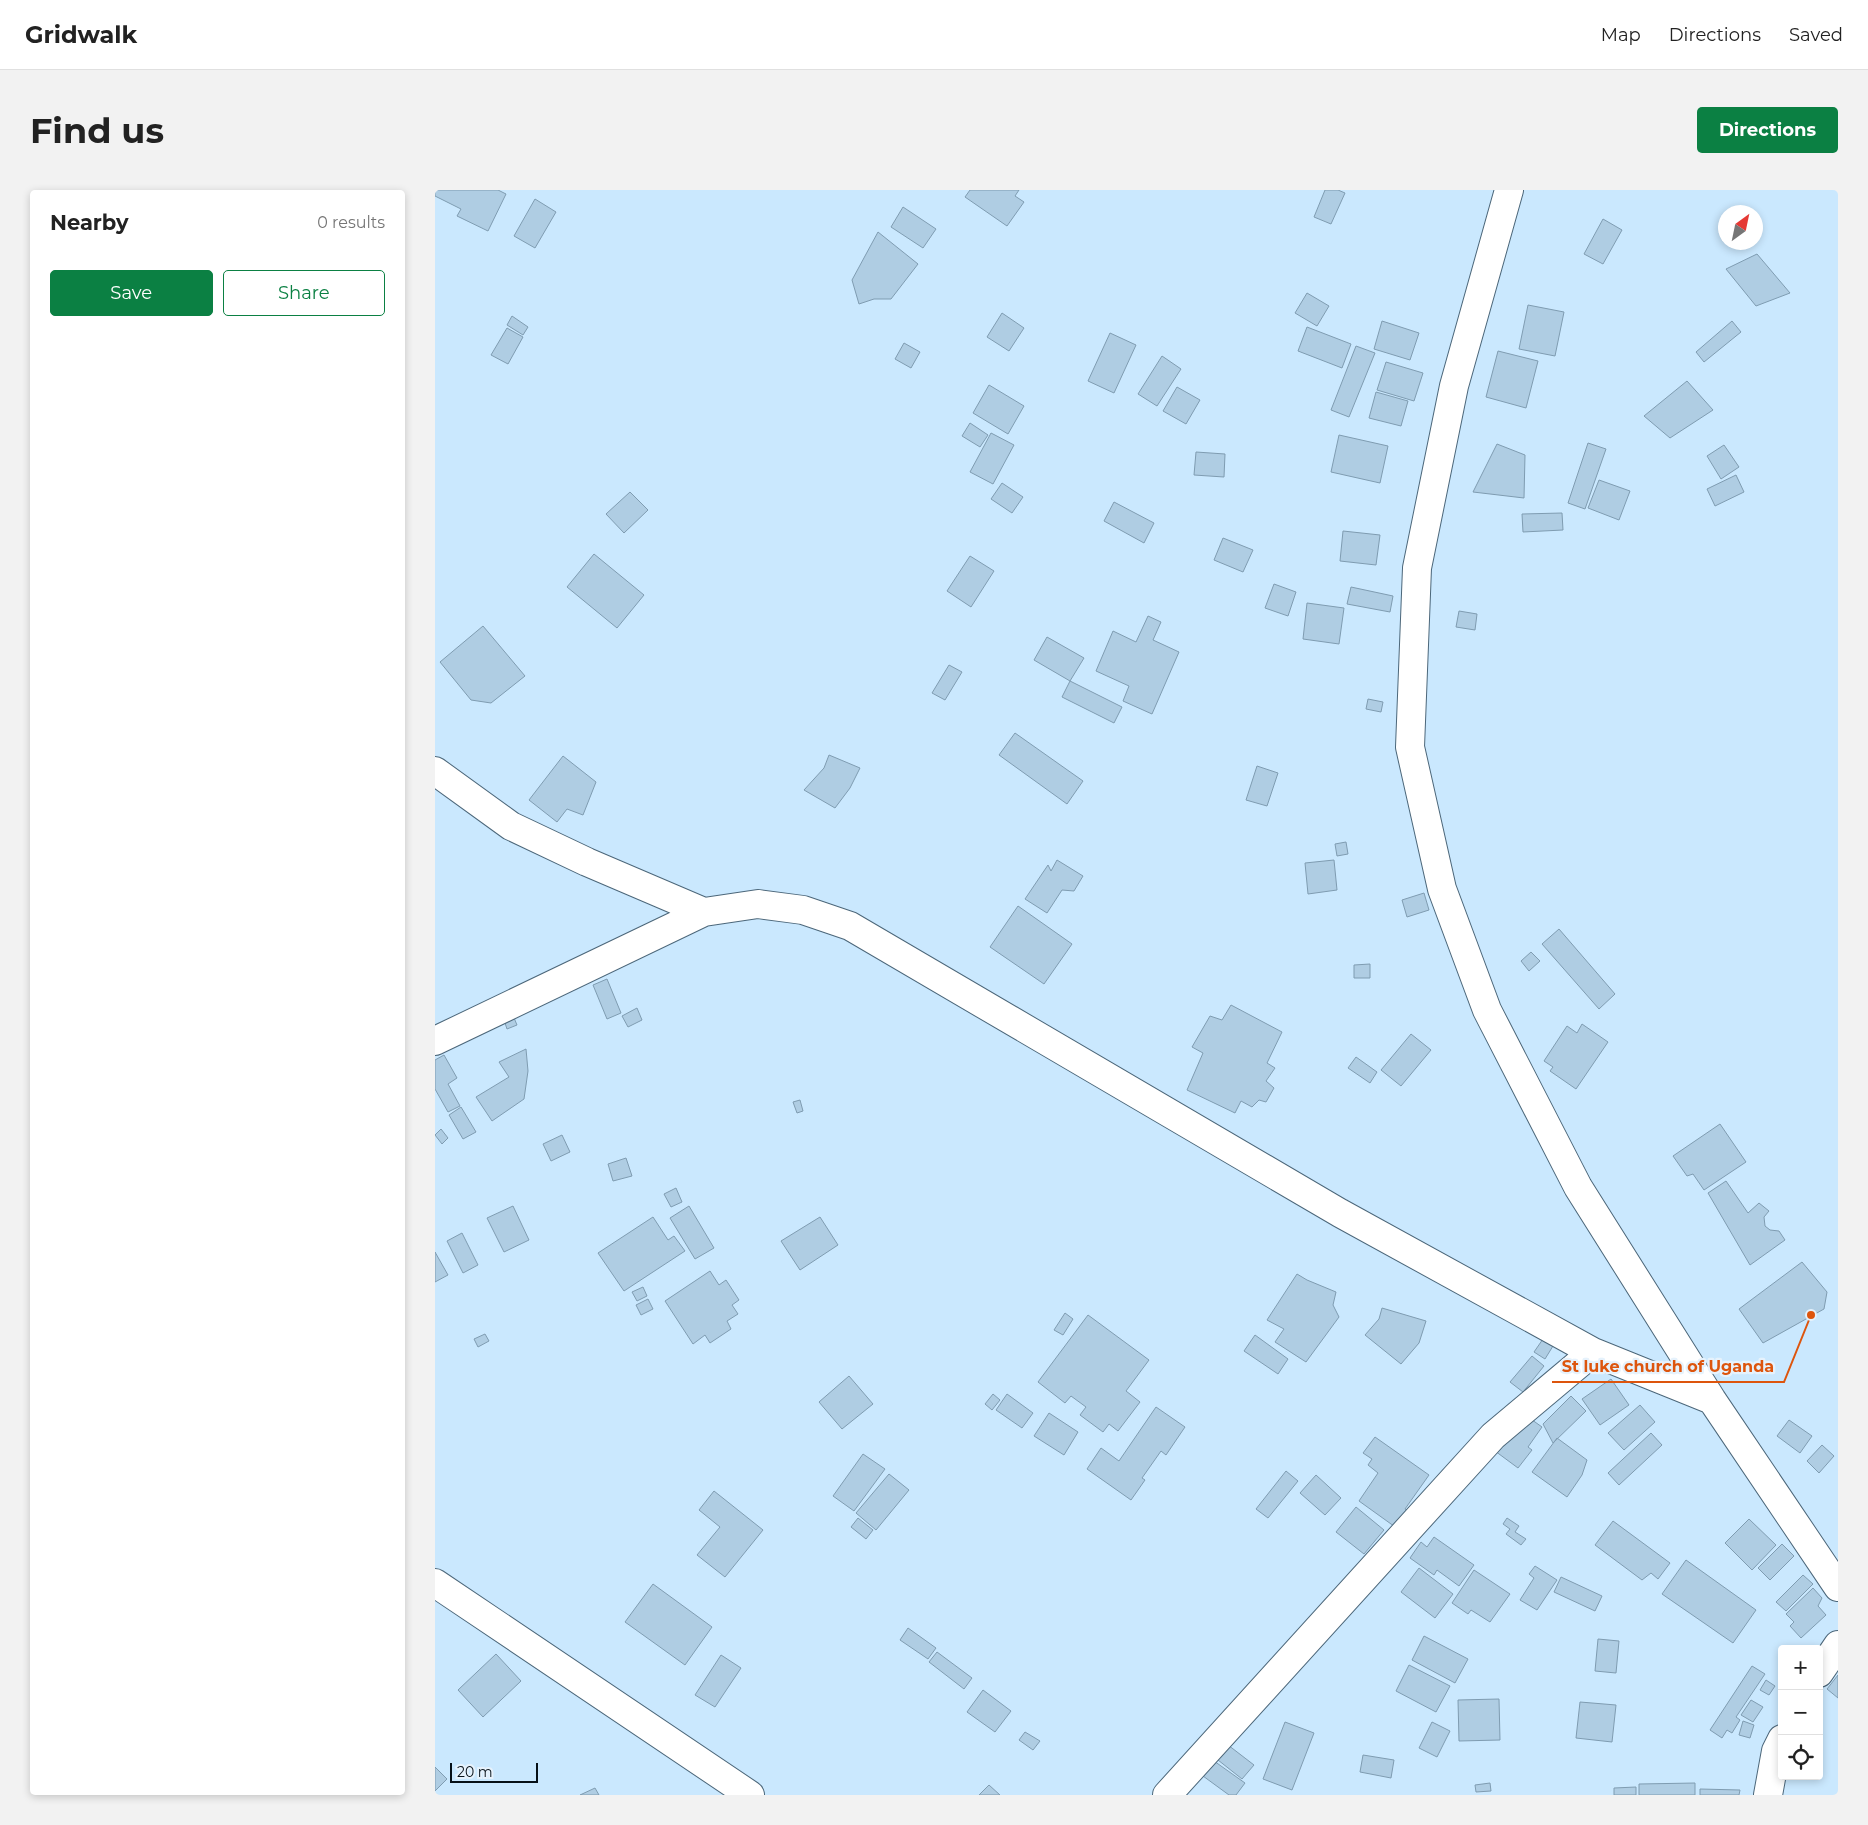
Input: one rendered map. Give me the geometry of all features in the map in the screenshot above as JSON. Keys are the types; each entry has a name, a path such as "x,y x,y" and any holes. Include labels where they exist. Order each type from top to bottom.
{"street":[{"path":"1509,190 1454,386 1417,568 1410,747 1442,889 1487,1010 1579,1187 1712,1400 1838,1587"},
{"path":"435,770 511,826 587,862 704,912"},
{"path":"435,1041 704,912 757,904 803,910 850,926 1340,1213 1593,1352 1712,1400"},
{"path":"1167,1795 1493,1436 1593,1352"},
{"path":"435,1583 750,1795"},
{"path":"1823,1667 1838,1645"},
{"path":"1768,1795 1778,1747"}],"building":[{"path":"435,190 498,190 506,194 488,231 457,216 461,209 435,196"},
{"path":"970,190 1019,190 1015,196 1024,202 1007,226 965,197"},
{"path":"1325,190 1338,190 1345,193 1331,224 1314,217"},
{"path":"535,199 556,212 535,248 514,236"},
{"path":"903,207 936,229 923,248 891,227"},
{"path":"1603,219 1622,230 1603,264 1584,254"},
{"path":"878,232 918,264 891,299 874,299 859,304 852,280"},
{"path":"1757,254 1790,293 1756,306 1726,269"},
{"path":"1307,293 1329,306 1317,326 1295,313"},
{"path":"1528,305 1564,312 1555,356 1519,349"},
{"path":"1002,313 1024,328 1009,351 987,337"},
{"path":"512,316 528,327 523,335 507,325"},
{"path":"1382,321 1419,333 1410,360 1374,349"},
{"path":"1732,321 1741,332 1704,362 1696,352"},
{"path":"1307,327 1351,344 1342,368 1298,351"},
{"path":"507,328 523,337 508,364 491,355"},
{"path":"1110,333 1136,345 1114,393 1088,381"},
{"path":"904,343 920,352 911,368 895,359"},
{"path":"1356,346 1375,353 1349,417 1331,410"},
{"path":"1498,351 1538,361 1526,408 1486,397"},
{"path":"1162,356 1181,369 1157,406 1138,394"},
{"path":"1386,362 1423,373 1414,401 1377,390"},
{"path":"1687,381 1713,410 1670,438 1644,416"},
{"path":"989,385 1024,406 1008,434 973,413"},
{"path":"1177,387 1200,400 1186,424 1163,411"},
{"path":"1376,392 1408,401 1401,426 1369,418"},
{"path":"970,423 988,435 980,447 962,436"},
{"path":"991,433 1014,445 993,484 970,472"},
{"path":"1339,435 1388,446 1380,483 1331,472"},
{"path":"1588,443 1606,449 1585,509 1568,503"},
{"path":"1497,444 1525,455 1524,498 1473,492"},
{"path":"1724,445 1739,467 1721,479 1707,456"},
{"path":"1196,452 1225,454 1224,477 1194,475"},
{"path":"1736,475 1744,492 1715,506 1707,489"},
{"path":"1599,480 1630,491 1619,520 1588,508"},
{"path":"1002,483 1023,497 1012,513 991,499"},
{"path":"630,492 648,510 624,533 606,514"},
{"path":"1114,502 1154,523 1144,543 1104,521"},
{"path":"1562,513 1563,530 1523,532 1522,514"},
{"path":"1343,531 1380,535 1376,565 1340,561"},
{"path":"1223,538 1253,550 1243,572 1214,560"},
{"path":"594,554 644,595 617,628 567,587"},
{"path":"970,556 994,571 971,607 947,591"},
{"path":"1274,584 1296,592 1288,616 1265,608"},
{"path":"1351,587 1393,596 1390,612 1347,604"},
{"path":"1307,603 1344,608 1339,644 1303,639"},
{"path":"1459,611 1477,614 1475,630 1456,627"},
{"path":"1148,616 1161,622 1153,640 1179,652 1152,714 1123,701 1129,686 1096,671 1113,631 1136,642"},
{"path":"483,626 525,676 491,703 471,700 440,662"},
{"path":"1047,637 1084,658 1070,681 1034,660"},
{"path":"949,665 962,672 945,700 932,693"},
{"path":"1070,681 1122,707 1114,723 1062,697"},
{"path":"1368,699 1383,702 1381,712 1366,709"},
{"path":"1015,733 1083,781 1067,804 999,755"},
{"path":"829,755 860,768 850,788 835,808 804,790 824,768"},
{"path":"563,756 596,782 583,815 567,809 557,822 529,800"},
{"path":"1257,766 1278,773 1267,806 1246,800"},
{"path":"1346,842 1348,854 1337,856 1335,844"},
{"path":"1057,860 1083,876 1074,891 1062,890 1047,913 1025,899 1048,865 1051,871"},
{"path":"1334,860 1337,890 1308,894 1305,863"},
{"path":"1424,893 1429,910 1407,917 1402,900"},
{"path":"1018,906 1072,944 1044,984 990,947"},
{"path":"1559,929 1615,994 1599,1009 1542,944"},
{"path":"1531,952 1540,961 1529,971 1521,961"},
{"path":"1370,964 1370,978 1354,978 1354,965"},
{"path":"607,979 621,1013 607,1019 593,985"},
{"path":"1231,1005 1282,1032 1267,1063 1275,1068 1266,1081 1274,1088 1266,1102 1259,1100 1252,1107 1241,1101 1235,1113 1187,1090 1203,1053 1192,1047 1210,1016 1222,1020"},
{"path":"637,1008 642,1020 628,1027 622,1016"},
{"path":"512,1013 517,1025 507,1029 503,1017"},
{"path":"1582,1024 1608,1042 1576,1089 1550,1071 1553,1067 1544,1061 1567,1026 1577,1033"},
{"path":"1411,1034 1431,1050 1401,1086 1381,1070"},
{"path":"526,1049 528,1071 524,1099 492,1121 476,1097 509,1077 499,1062"},
{"path":"444,1055 457,1078 448,1084 460,1106 448,1112 435,1089 435,1060"},
{"path":"1356,1057 1377,1072 1370,1083 1348,1068"},
{"path":"800,1100 803,1111 797,1113 793,1102"},
{"path":"461,1107 476,1132 463,1139 449,1115"},
{"path":"1720,1124 1746,1162 1704,1190 1693,1174 1687,1176 1673,1156"},
{"path":"441,1129 448,1138 442,1144 435,1135"},
{"path":"562,1135 570,1152 551,1161 543,1144"},
{"path":"626,1158 632,1176 613,1181 608,1164"},
{"path":"1726,1181 1748,1213 1759,1203 1769,1211 1764,1217 1765,1226 1770,1230 1779,1231 1785,1240 1750,1265 1708,1193"},
{"path":"676,1188 682,1202 671,1207 664,1194"},
{"path":"513,1206 529,1240 504,1252 487,1218"},
{"path":"689,1206 714,1248 695,1259 670,1218"},
{"path":"653,1217 668,1240 674,1236 685,1251 624,1291 598,1253"},
{"path":"820,1217 838,1245 800,1270 781,1241"},
{"path":"462,1233 478,1265 463,1273 447,1241"},
{"path":"435,1252 448,1275 435,1282"},
{"path":"1802,1262 1827,1292 1824,1309 1763,1343 1739,1309"},
{"path":"710,1271 719,1285 726,1280 739,1300 732,1305 738,1314 727,1321 731,1329 710,1343 705,1335 693,1344 665,1301"},
{"path":"1297,1274 1336,1292 1333,1305 1339,1317 1306,1362 1275,1342 1284,1329 1267,1320"},
{"path":"643,1287 647,1296 637,1301 632,1292"},
{"path":"648,1299 653,1309 641,1315 636,1305"},
{"path":"1382,1308 1426,1321 1419,1343 1401,1364 1365,1335 1379,1319"},
{"path":"1065,1313 1073,1319 1063,1335 1054,1330"},
{"path":"1088,1315 1149,1360 1126,1391 1140,1402 1118,1431 1109,1424 1103,1432 1080,1415 1086,1407 1071,1396 1065,1403 1038,1382"},
{"path":"485,1334 489,1341 478,1347 474,1339"},
{"path":"1255,1335 1288,1359 1278,1374 1244,1351"},
{"path":"1543,1339 1553,1346 1545,1359 1534,1352"},
{"path":"1532,1356 1544,1366 1523,1392 1510,1382"},
{"path":"849,1376 873,1404 842,1429 819,1402"},
{"path":"1611,1379 1629,1405 1600,1425 1582,1399"},
{"path":"993,1394 1000,1400 992,1410 985,1404"},
{"path":"1007,1394 1033,1413 1022,1428 996,1410"},
{"path":"1571,1396 1586,1411 1553,1443 1543,1424"},
{"path":"1640,1405 1655,1422 1624,1450 1608,1433"},
{"path":"1156,1407 1185,1427 1166,1455 1161,1451 1142,1478 1145,1480 1131,1500 1087,1469 1101,1448 1119,1461"},
{"path":"1049,1413 1078,1432 1064,1455 1034,1436"},
{"path":"1528,1417 1542,1427 1528,1447 1532,1450 1518,1468 1495,1451"},
{"path":"1789,1420 1812,1436 1800,1453 1777,1436"},
{"path":"1651,1433 1662,1445 1619,1485 1608,1473"},
{"path":"1375,1437 1429,1475 1405,1509 1410,1512 1398,1529 1359,1501 1378,1473 1368,1465 1372,1459 1363,1453"},
{"path":"1557,1438 1587,1460 1582,1475 1567,1497 1532,1472"},
{"path":"1822,1445 1834,1456 1819,1473 1807,1461"},
{"path":"863,1454 885,1469 854,1511 833,1496"},
{"path":"1286,1471 1298,1481 1268,1518 1256,1509"},
{"path":"889,1474 909,1490 876,1530 856,1513"},
{"path":"1316,1475 1341,1498 1325,1515 1300,1493"},
{"path":"714,1491 763,1530 725,1577 697,1555 720,1527 699,1510"},
{"path":"1356,1507 1384,1530 1364,1554 1336,1532"},
{"path":"858,1518 873,1530 866,1539 851,1527"},
{"path":"1507,1518 1519,1526 1515,1532 1526,1539 1521,1545 1506,1534 1510,1529 1503,1524"},
{"path":"1749,1519 1776,1545 1752,1570 1725,1543"},
{"path":"1613,1521 1670,1563 1658,1579 1651,1573 1642,1580 1595,1545"},
{"path":"1434,1537 1474,1565 1459,1586 1437,1570 1434,1575 1410,1558 1421,1542 1427,1547"},
{"path":"1782,1544 1794,1556 1770,1580 1758,1568"},
{"path":"1686,1560 1756,1610 1733,1643 1662,1594"},
{"path":"1535,1566 1557,1580 1537,1610 1520,1600 1534,1578 1529,1574"},
{"path":"1419,1568 1453,1594 1435,1618 1401,1592"},
{"path":"1474,1570 1510,1594 1490,1622 1471,1610 1468,1614 1452,1603"},
{"path":"1803,1575 1813,1584 1786,1611 1776,1602"},
{"path":"1561,1577 1602,1596 1595,1611 1554,1592"},
{"path":"653,1584 712,1627 685,1665 625,1622"},
{"path":"1813,1588 1822,1598 1818,1606 1826,1615 1801,1638 1790,1626 1794,1622 1786,1614"},
{"path":"908,1628 936,1648 928,1659 900,1640"},
{"path":"1424,1636 1468,1659 1455,1683 1412,1660"},
{"path":"1598,1639 1619,1641 1616,1673 1595,1671"},
{"path":"937,1652 972,1678 964,1689 929,1662"},
{"path":"496,1654 521,1681 483,1717 458,1690"},
{"path":"721,1655 741,1668 715,1707 695,1695"},
{"path":"1409,1665 1450,1686 1436,1712 1396,1691"},
{"path":"1752,1666 1765,1674 1736,1717 1740,1720 1732,1733 1727,1730 1722,1738 1710,1730"},
{"path":"1838,1675 1838,1698 1827,1689"},
{"path":"1766,1680 1775,1686 1769,1695 1760,1690"},
{"path":"983,1690 1011,1711 995,1732 967,1712"},
{"path":"1499,1699 1500,1740 1459,1741 1458,1700"},
{"path":"1751,1700 1763,1707 1753,1722 1741,1715"},
{"path":"1580,1702 1616,1705 1612,1742 1576,1738"},
{"path":"1743,1721 1754,1725 1750,1738 1739,1735"},
{"path":"1285,1722 1314,1733 1292,1790 1263,1779"},
{"path":"1432,1722 1450,1731 1437,1757 1419,1748"},
{"path":"1025,1732 1040,1741 1033,1750 1019,1740"},
{"path":"1228,1745 1254,1765 1242,1779 1218,1760"},
{"path":"1363,1755 1394,1760 1391,1778 1360,1772"},
{"path":"1214,1761 1245,1783 1236,1795 1229,1795 1203,1776"},
{"path":"435,1767 447,1779 435,1791"},
{"path":"1490,1783 1491,1791 1476,1792 1475,1785"},
{"path":"1695,1783 1695,1795 1639,1795 1639,1784"},
{"path":"989,1785 1000,1795 979,1795"},
{"path":"1636,1787 1636,1795 1614,1795 1614,1788"},
{"path":"595,1788 599,1795 580,1795"},
{"path":"1700,1789 1740,1790 1739,1795 1700,1795"}],"place":[{"name":"St luke church of Uganda","path":"1811,1315"}]}
